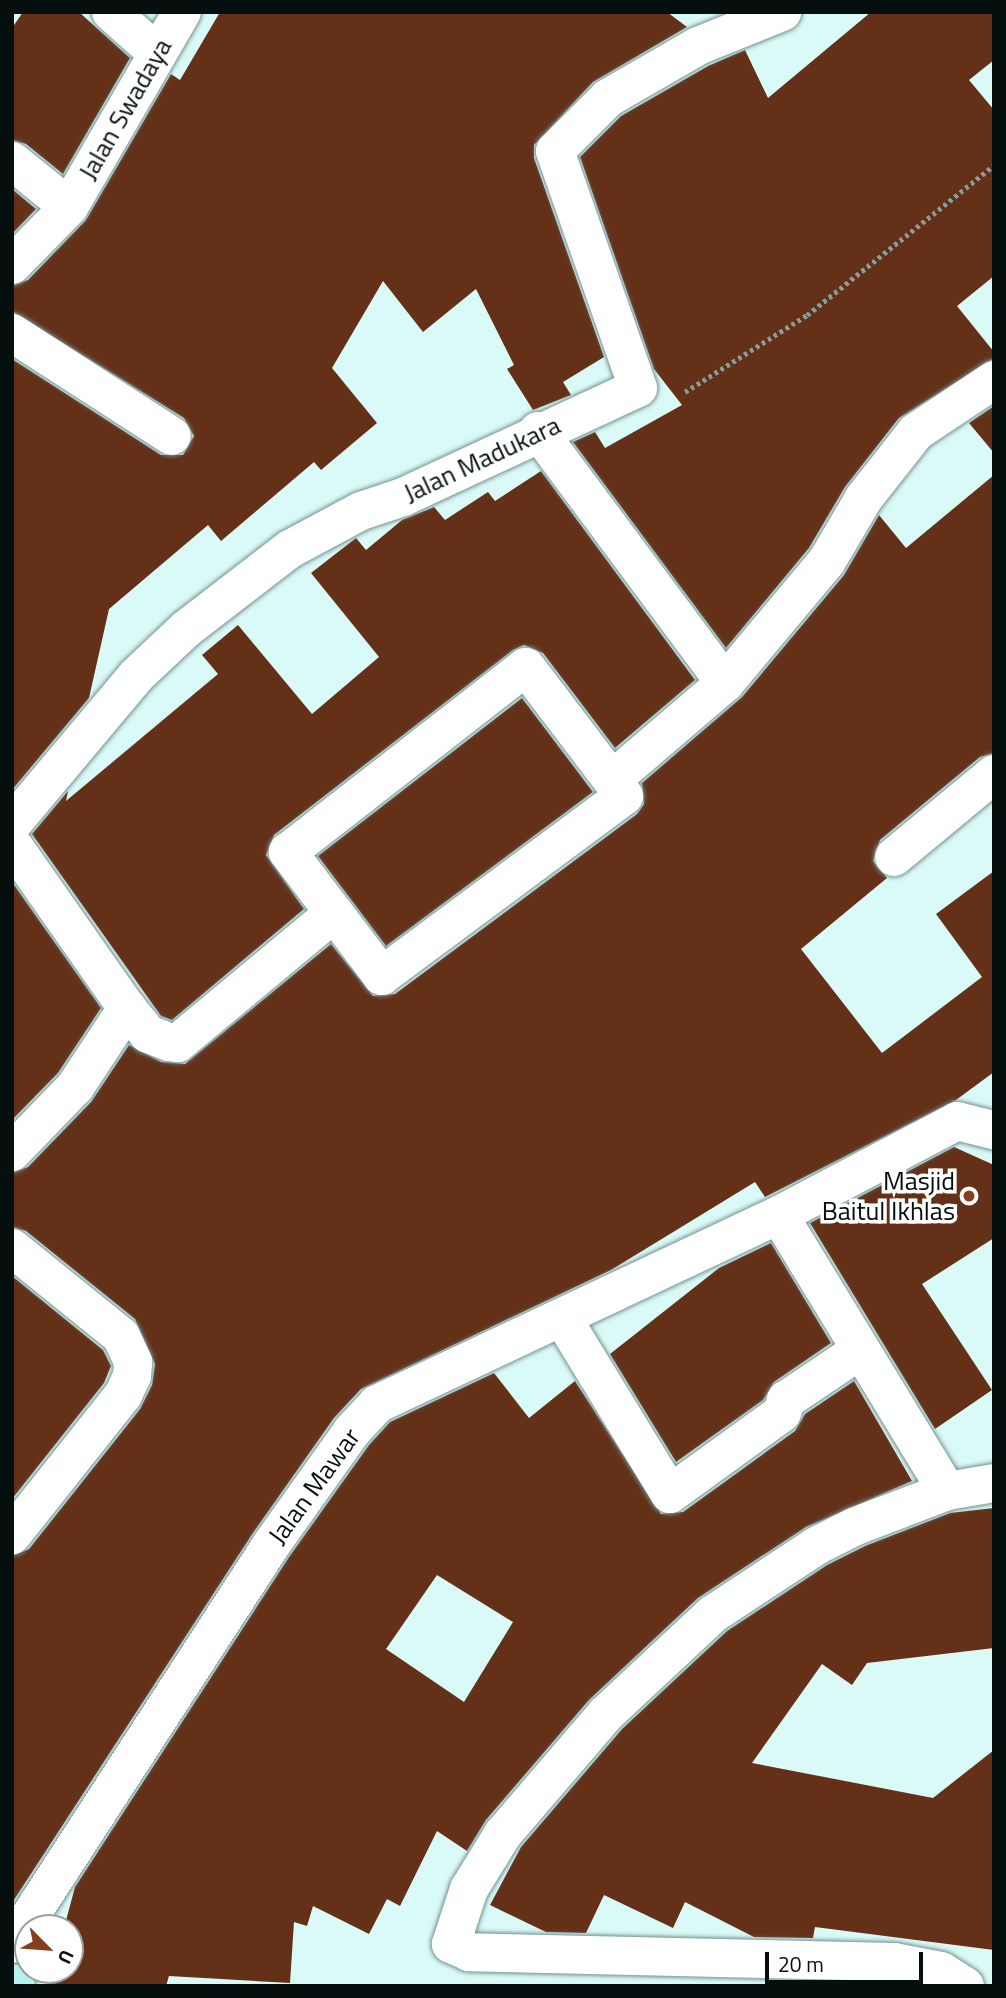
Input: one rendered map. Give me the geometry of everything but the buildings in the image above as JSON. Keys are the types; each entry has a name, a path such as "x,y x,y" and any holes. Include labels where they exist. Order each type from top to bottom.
{"street":[{"path":"111,12 156,52"},
{"name":"Jalan Swadaya","path":"12,265 69,207 151,72 156,52 182,12"},
{"path":"638,388 555,150 608,98 698,46 766,14"},
{"path":"12,161 69,207"},
{"path":"12,333 172,436"},
{"path":"612,779 726,683 827,561 864,498 916,432 994,380"},
{"name":"Jalan Madukara","path":"12,824 136,676 186,629 259,571 320,530 403,497 538,431 638,388"},
{"path":"538,431 726,683"},
{"path":"526,667 612,779 624,796 382,976 288,852 526,667"},
{"path":"894,857 994,774"},
{"path":"12,844 148,1034 178,1042 334,913"},
{"path":"12,1152 75,1087 127,1008"},
{"name":"Jalan Mawar","path":"12,1944 271,1545 352,1431 377,1404 779,1215 957,1121 994,1130"},
{"path":"779,1215 859,1352 947,1491"},
{"path":"12,1248 121,1336 133,1362 132,1376 122,1395 12,1535"},
{"path":"563,1318 670,1494 782,1413 786,1400 859,1352"},
{"path":"965,1986 934,1969 894,1962 469,1952 451,1944 469,1889 503,1834 606,1714 713,1614 816,1546 890,1510 947,1491 994,1482"}],"path":[{"path":"638,388 674,399 726,369 807,315 994,165"}],"place":[{"name":"Masjid Baitul Ikhlas","path":"969,1196"}]}
